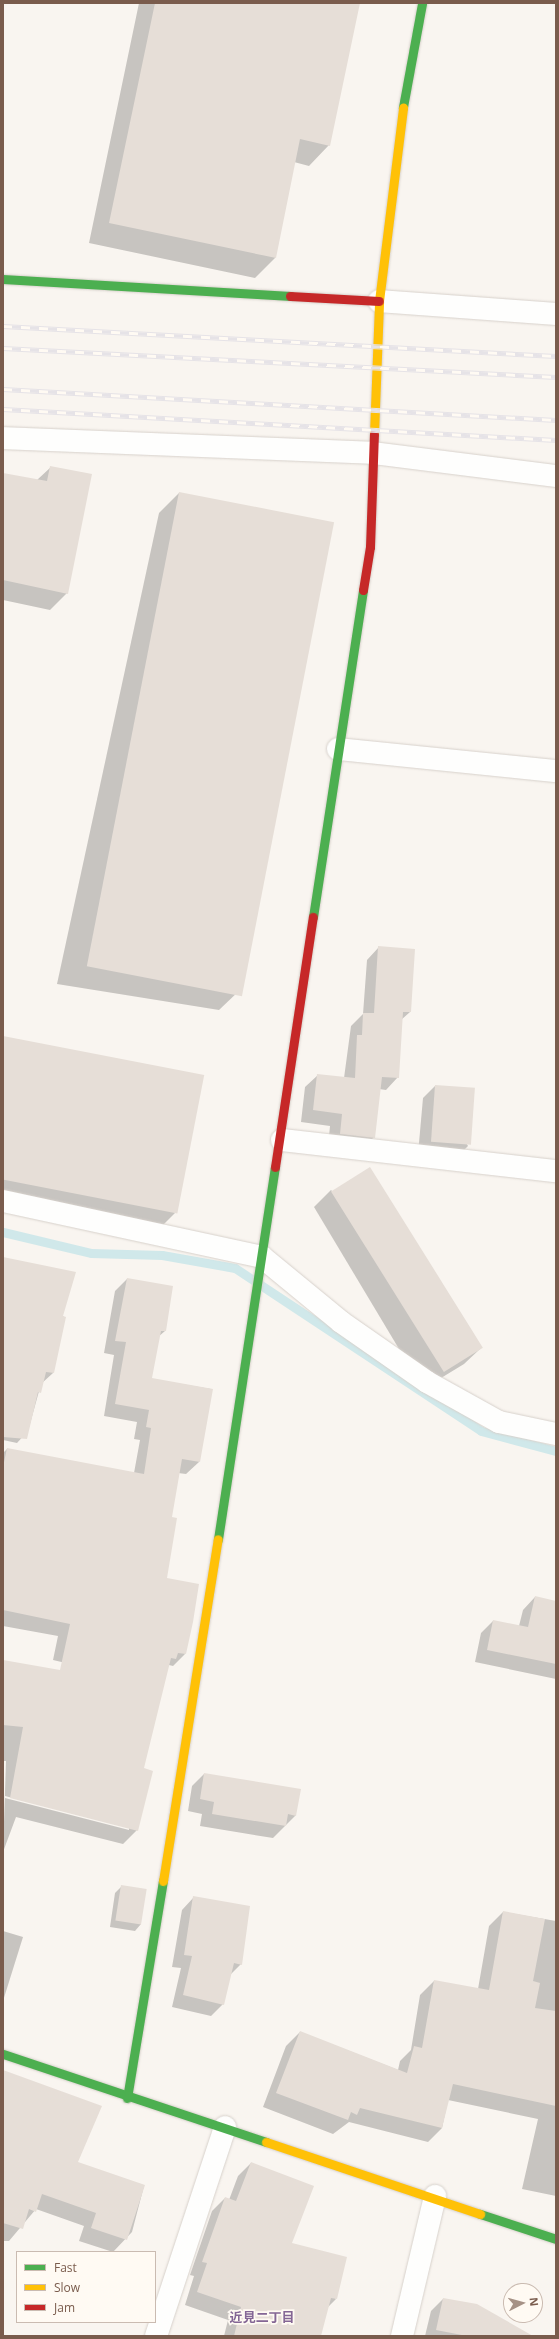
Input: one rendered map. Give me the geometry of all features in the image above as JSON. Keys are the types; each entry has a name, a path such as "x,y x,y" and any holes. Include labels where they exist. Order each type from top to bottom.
{"street":[{"path":"127,2098 196,1684 262,1258 282,1140 338,748 370,546 379,302 399,128 422,3"},
{"path":"3,280 556,314"},
{"path":"3,438 373,453 556,476"},
{"path":"338,748 556,771"},
{"path":"282,1140 556,1171"},
{"path":"3,1201 262,1258 341,1322 427,1382 499,1422 556,1434"},
{"path":"3,2054 127,2098 225,2127 435,2196 556,2239"},
{"path":"156,2336 225,2127"},
{"path":"402,2336 435,2196"}],"building":[{"path":"155,3 360,3 330,146 300,139 276,258 109,223"},
{"path":"50,466 92,474 68,594 3,580 3,473 47,481"},
{"path":"179,492 334,522 242,996 87,966"},
{"path":"378,946 415,949 411,1012 403,1012 399,1078 382,1077 375,1138 340,1134 342,1114 313,1110 317,1074 355,1078 357,1035 362,1035 363,1013 374,1013"},
{"path":"3,1036 204,1075 177,1214 3,1180"},
{"path":"435,1085 475,1088 471,1145 431,1142"},
{"path":"370,1167 483,1348 444,1372 331,1191"},
{"path":"3,1257 76,1272 63,1316 66,1317 54,1373 46,1372 41,1393 38,1392 27,1439 3,1437"},
{"path":"127,1278 173,1286 166,1331 161,1331 152,1378 213,1389 200,1462 182,1459 172,1517 177,1518 167,1578 199,1584 193,1622 186,1654 178,1653 176,1659 171,1658 144,1768 153,1771 138,1831 10,1798 23,1727 3,1725 3,1660 60,1670 70,1624 3,1610 3,1467 7,1448 144,1474 151,1428 146,1427 149,1410 115,1404 126,1342 115,1341"},
{"path":"535,1596 556,1601 556,1664 487,1650 493,1620 528,1627"},
{"path":"204,1773 301,1789 296,1816 288,1814 286,1826 212,1814 214,1802 200,1799"},
{"path":"121,1885 147,1889 141,1925 115,1921"},
{"path":"193,1896 250,1906 242,1965 234,1963 224,2005 183,1995 192,1956 184,1955"},
{"path":"503,1911 545,1919 533,1981 540,1983 535,2008 556,2011 556,2106 453,2084 442,2128 360,2108 357,2115 351,2112 348,2120 276,2093 300,2031 407,2073 414,2046 422,2048 434,1980 489,1990"},
{"path":"3,2070 102,2106 78,2162 145,2185 127,2240 91,2228 96,2213 42,2194 36,2212 29,2209 23,2229 3,2223"},
{"path":"251,2162 314,2186 292,2243 347,2257 337,2299 331,2298 321,2336 234,2336 241,2307 197,2292 207,2263 202,2262 225,2197 236,2201"},
{"path":"443,2298 477,2304 503,2319 503,2323 510,2323 533,2336 467,2336 436,2330"}],"waterway":[{"path":"3,1232 91,1253 162,1255 235,1268 481,1431 556,1451"}],"railway":[{"path":"3,326 556,356"},
{"path":"3,348 556,377"},
{"path":"3,389 556,420"},
{"path":"3,409 556,440"}],"traffic: fast":[{"path":"403,107 422,3"},
{"path":"3,279 290,296"},
{"path":"313,917 363,590"},
{"path":"218,1539 275,1167"},
{"path":"127,2098 163,1881"},
{"path":"3,2054 266,2142"},
{"path":"480,2214 556,2239"}],"traffic: slow":[{"path":"374,434 379,301 403,107"},
{"path":"163,1881 218,1539"},
{"path":"266,2142 480,2214"}],"traffic: jam":[{"path":"290,296 379,301"},
{"path":"363,590 370,547 374,434"},
{"path":"275,1167 313,917"}],"district":[{"name":"近見二丁目","path":"262,2317"}]}
